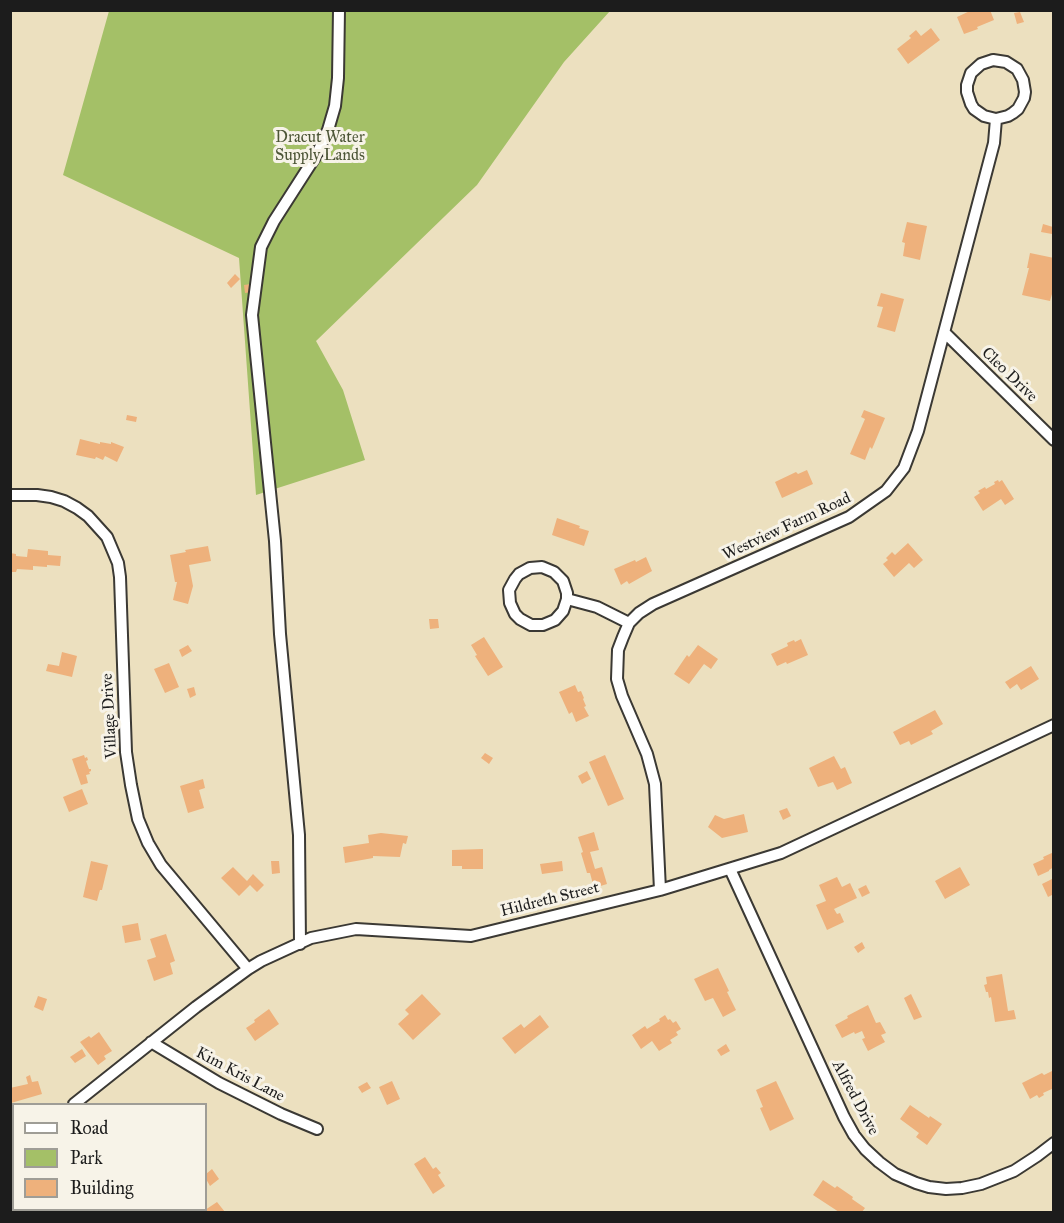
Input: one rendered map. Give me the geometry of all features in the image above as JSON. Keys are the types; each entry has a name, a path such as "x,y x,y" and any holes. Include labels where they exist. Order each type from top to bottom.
{"street":[{"path":"300,944 299,835 281,645 275,541 252,315 261,247 273,221 318,154 335,106 339,10"},
{"path":"993,60 1012,65 1021,74 1025,86 1024,98 1018,109 1008,116 996,118 984,116 974,109 967,92 971,73 981,64 993,60"},
{"name":"Westview Farm Road","path":"660,890 655,784 647,754 617,679 618,650 629,623 639,612 653,604 849,518 886,491 904,468 918,431 994,143 996,118"},
{"name":"Cleo Drive","path":"944,332 1053,440"},
{"name":"Village Drive","path":"10,495 37,495 64,501 88,516 107,537 120,578 126,752 138,819 161,865 248,969"},
{"path":"542,567 554,572 563,581 567,599 563,611 555,620 543,625 531,625 515,614 510,603 510,590 514,579 519,574 530,568 542,567"},
{"path":"567,599 597,607 629,623"},
{"name":"Hildreth Street","path":"75,1103 196,1007 248,969 311,938 356,929 471,936 660,890 781,853 1053,725"},
{"name":"Alfred Drive","path":"730,869 844,1117 854,1135 879,1162 895,1174 916,1184 946,1189 962,1188 981,1184 1014,1171 1053,1143"},
{"name":"Kim Kris Lane","path":"152,1042 219,1083 317,1129"}],"green space":[{"name":"Dracut Water Supply Lands","path":"109,11 610,11 564,62 477,185 316,341 343,390 365,460 256,495 239,258 63,175"}],"building":[{"path":"972,10 990,10 994,20 964,34 957,17"},
{"path":"1020,12 1024,22 1017,24 1014,13"},
{"path":"931,28 940,40 908,64 897,49 911,38 909,36 916,30 921,36"},
{"path":"907,222 927,226 920,260 903,256 905,243 902,242"},
{"path":"1043,224 1053,227 1052,234 1041,232"},
{"path":"1030,253 1054,258 1054,287 1050,301 1022,295 1029,268 1027,268"},
{"path":"235,274 240,279 231,288 227,283"},
{"path":"251,284 253,292 245,293 244,285"},
{"path":"881,293 904,299 895,332 877,327 883,307 877,306"},
{"path":"864,410 885,418 865,460 850,454 865,419 861,417"},
{"path":"127,415 137,417 136,422 126,420"},
{"path":"80,439 100,444 100,442 111,444 111,442 124,447 117,462 105,456 103,460 96,457 95,459 76,455"},
{"path":"807,470 813,484 782,498 775,482 796,472 798,474"},
{"path":"998,480 999,482 1002,480 1014,499 1005,505 1001,499 983,511 974,497 980,493 978,491 985,487 986,489"},
{"path":"557,518 589,531 584,546 552,535"},
{"path":"908,543 923,560 914,568 909,563 894,577 883,564 892,552 895,555"},
{"path":"208,546 211,561 189,565 193,586 188,604 173,600 177,582 175,582 170,555"},
{"path":"28,549 48,551 48,555 61,556 60,566 33,566 33,570 17,569 16,572 10,572 10,553 27,557"},
{"path":"646,557 652,571 629,584 627,581 621,585 614,569"},
{"path":"429,619 438,619 439,628 430,629"},
{"path":"484,637 503,667 488,676 471,645"},
{"path":"801,639 808,655 777,666 771,654 788,646 787,643"},
{"path":"188,645 192,651 182,657 179,650"},
{"path":"698,645 718,659 711,669 704,664 689,684 674,674 687,655 689,657"},
{"path":"62,652 77,656 72,677 46,671 48,664 59,666"},
{"path":"169,663 179,687 165,693 154,669"},
{"path":"1031,666 1039,679 1021,690 1017,684 1010,689 1005,682"},
{"path":"575,685 578,692 581,691 586,706 584,707 589,716 576,722 572,712 569,714 559,692"},
{"path":"194,687 196,695 190,698 187,689"},
{"path":"935,710 943,724 931,731 933,734 911,745 909,741 900,745 893,732"},
{"path":"485,753 493,758 489,764 481,758"},
{"path":"84,755 85,758 87,757 86,761 91,771 86,775 88,783 81,785 72,759"},
{"path":"605,755 624,799 608,806 589,762"},
{"path":"834,756 841,769 845,767 852,783 837,790 833,782 818,787 809,768"},
{"path":"587,771 591,779 582,784 578,776"},
{"path":"203,779 205,788 199,790 204,808 188,813 180,786"},
{"path":"82,789 88,804 69,812 63,797"},
{"path":"787,808 791,816 783,820 779,811"},
{"path":"744,814 748,832 722,838 708,827 715,815 724,819"},
{"path":"594,832 599,850 590,852 595,869 602,867 607,884 594,888 590,873 587,873 578,837"},
{"path":"381,833 408,836 406,844 403,843 400,857 373,856 373,858 345,863 343,847 369,843 368,835"},
{"path":"483,849 483,869 462,869 462,866 452,866 452,850"},
{"path":"1054,852 1054,867 1038,876 1033,864"},
{"path":"91,861 108,865 97,901 83,897"},
{"path":"271,861 279,861 280,873 272,874"},
{"path":"562,861 563,871 542,874 540,864"},
{"path":"233,867 247,881 253,874 264,885 257,892 250,885 239,896 221,878"},
{"path":"960,867 970,885 945,899 935,881"},
{"path":"837,877 842,887 850,883 857,898 834,909 837,914 840,913 844,922 827,930 816,905 826,901 819,885"},
{"path":"1054,878 1054,894 1048,897 1042,884"},
{"path":"866,885 870,893 862,897 858,889"},
{"path":"138,923 141,940 125,943 122,926"},
{"path":"166,934 175,961 170,963 173,974 154,981 147,960 156,957 150,939"},
{"path":"862,942 865,948 858,953 854,947"},
{"path":"718,968 736,1010 723,1017 713,998 705,1001 694,979"},
{"path":"1002,974 1008,1011 1014,1010 1016,1019 995,1022 991,997 989,998 984,985 987,984 986,977"},
{"path":"422,994 441,1014 413,1040 398,1024 409,1014 405,1010"},
{"path":"911,994 922,1017 914,1020 904,998"},
{"path":"38,996 47,999 43,1011 34,1007"},
{"path":"868,1005 876,1023 880,1022 886,1033 881,1035 885,1042 868,1051 862,1039 865,1038 862,1031 842,1038 835,1025"},
{"path":"269,1009 279,1024 255,1041 246,1028"},
{"path":"540,1015 549,1027 515,1054 502,1038 521,1024 524,1028"},
{"path":"665,1015 673,1023 676,1021 681,1029 676,1032 678,1035 670,1040 672,1043 659,1051 652,1041 641,1049 632,1035 645,1026 647,1029"},
{"path":"99,1032 112,1051 104,1056 106,1059 98,1065 80,1042"},
{"path":"726,1044 730,1051 721,1056 717,1050"},
{"path":"82,1049 86,1056 75,1063 70,1057"},
{"path":"1054,1070 1054,1088 1043,1093 1044,1095 1039,1098 1037,1095 1030,1099 1022,1083"},
{"path":"30,1075 32,1082 38,1081 42,1094 11,1103 10,1088 28,1084 26,1077"},
{"path":"392,1081 400,1099 387,1105 379,1087"},
{"path":"776,1081 794,1119 770,1131 760,1108 763,1107 756,1090"},
{"path":"367,1082 371,1088 362,1093 358,1087"},
{"path":"910,1105 942,1124 927,1145 916,1137 919,1133 900,1119"},
{"path":"425,1157 433,1169 436,1167 441,1173 438,1175 445,1186 433,1194 414,1164"},
{"path":"10,1164 12,1164 12,1192 10,1193"},
{"path":"212,1169 219,1179 210,1186 207,1173"},
{"path":"823,1180 835,1188 837,1186 865,1208 862,1212 839,1212 813,1195"},
{"path":"217,1202 225,1212 202,1212 207,1211"},
{"path":"106,1211 135,1212 108,1212"}]}
